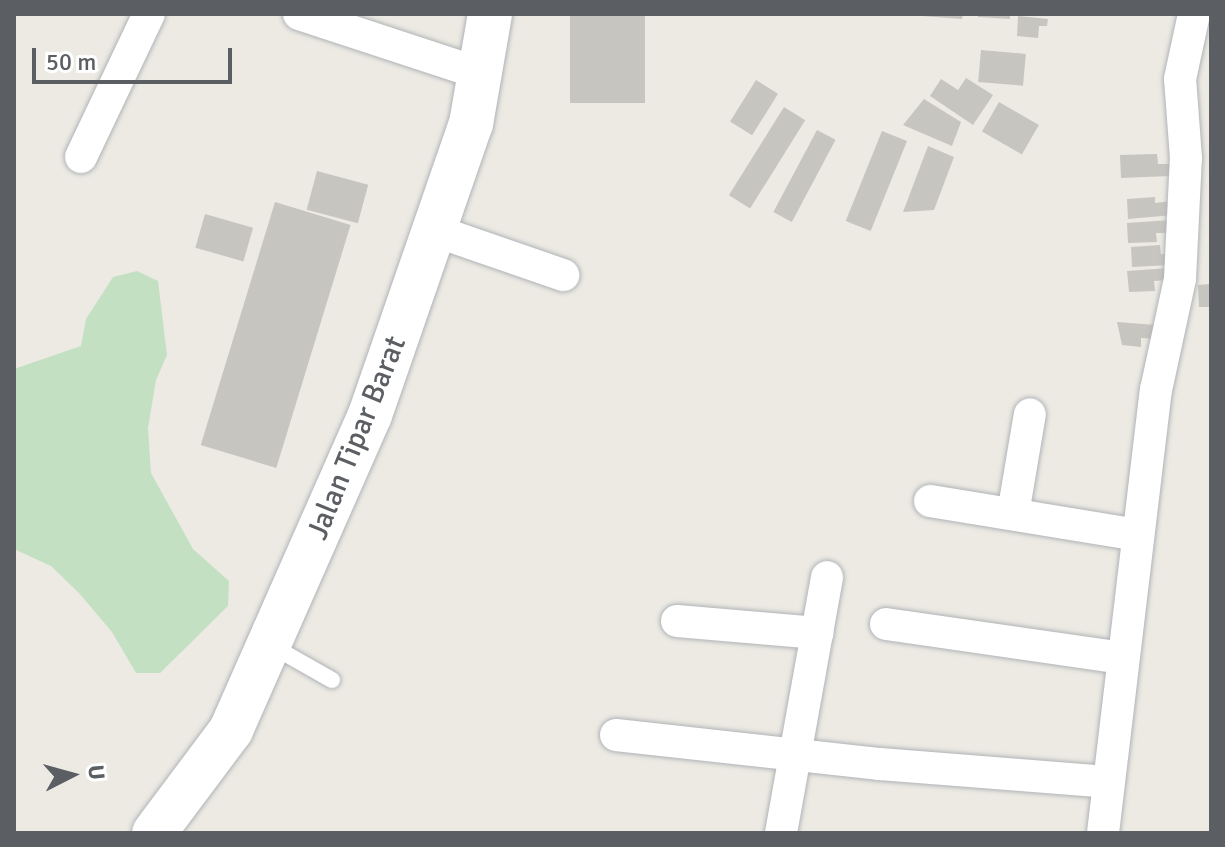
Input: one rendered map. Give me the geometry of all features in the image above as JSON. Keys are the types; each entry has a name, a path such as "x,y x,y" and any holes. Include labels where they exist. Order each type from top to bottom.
{"street":[{"path":"81,157 149,14"},
{"path":"299,14 484,75"},
{"name":"Jalan Tipar Barat","path":"154,833 231,730 370,415 484,75 490,14"},
{"path":"1103,833 1156,390 1180,279 1186,171 1180,79 1194,14"},
{"path":"433,230 563,275"},
{"path":"1013,514 1030,414"},
{"path":"930,501 1137,535"},
{"path":"781,833 827,577"},
{"path":"677,621 817,633"},
{"path":"886,624 1122,658"},
{"path":"616,735 795,751 880,764 1107,782"}],"lane":[{"path":"271,645 332,680"}],"green space":[{"path":"137,271 158,281 167,355 156,380 148,428 151,473 193,549 229,581 228,606 160,673 136,673 112,632 79,593 51,566 14,549 14,369 81,346 86,319 113,277"}],"building":[{"path":"570,14 645,14 645,103 570,103"},
{"path":"922,14 963,14 962,19"},
{"path":"978,14 1010,14 1010,19 978,17"},
{"path":"1018,16 1048,19 1047,26 1039,26 1038,38 1017,36"},
{"path":"981,50 1026,54 1023,86 978,82"},
{"path":"966,78 993,95 973,125 930,96 941,79 958,90"},
{"path":"756,80 778,94 752,135 730,122"},
{"path":"924,99 961,122 952,146 903,125"},
{"path":"999,102 1039,125 1022,154 982,131"},
{"path":"784,107 805,120 750,208 729,195"},
{"path":"817,130 836,140 792,222 773,212"},
{"path":"882,131 907,141 871,231 846,221"},
{"path":"928,146 954,157 934,210 903,212"},
{"path":"1157,154 1158,164 1170,164 1170,176 1121,178 1120,155"},
{"path":"317,171 368,185 358,223 307,210"},
{"path":"1155,197 1155,203 1173,201 1174,215 1128,219 1127,199"},
{"path":"275,202 351,225 276,468 201,445"},
{"path":"205,214 253,228 243,261 195,248"},
{"path":"1171,220 1172,233 1156,233 1157,242 1128,243 1127,223"},
{"path":"1160,245 1161,254 1172,254 1172,265 1132,267 1131,247"},
{"path":"1169,268 1170,280 1154,281 1155,291 1129,292 1127,271"},
{"path":"1211,284 1209,307 1199,307 1198,285"},
{"path":"1117,322 1156,325 1155,339 1141,338 1141,347 1122,345"}]}
